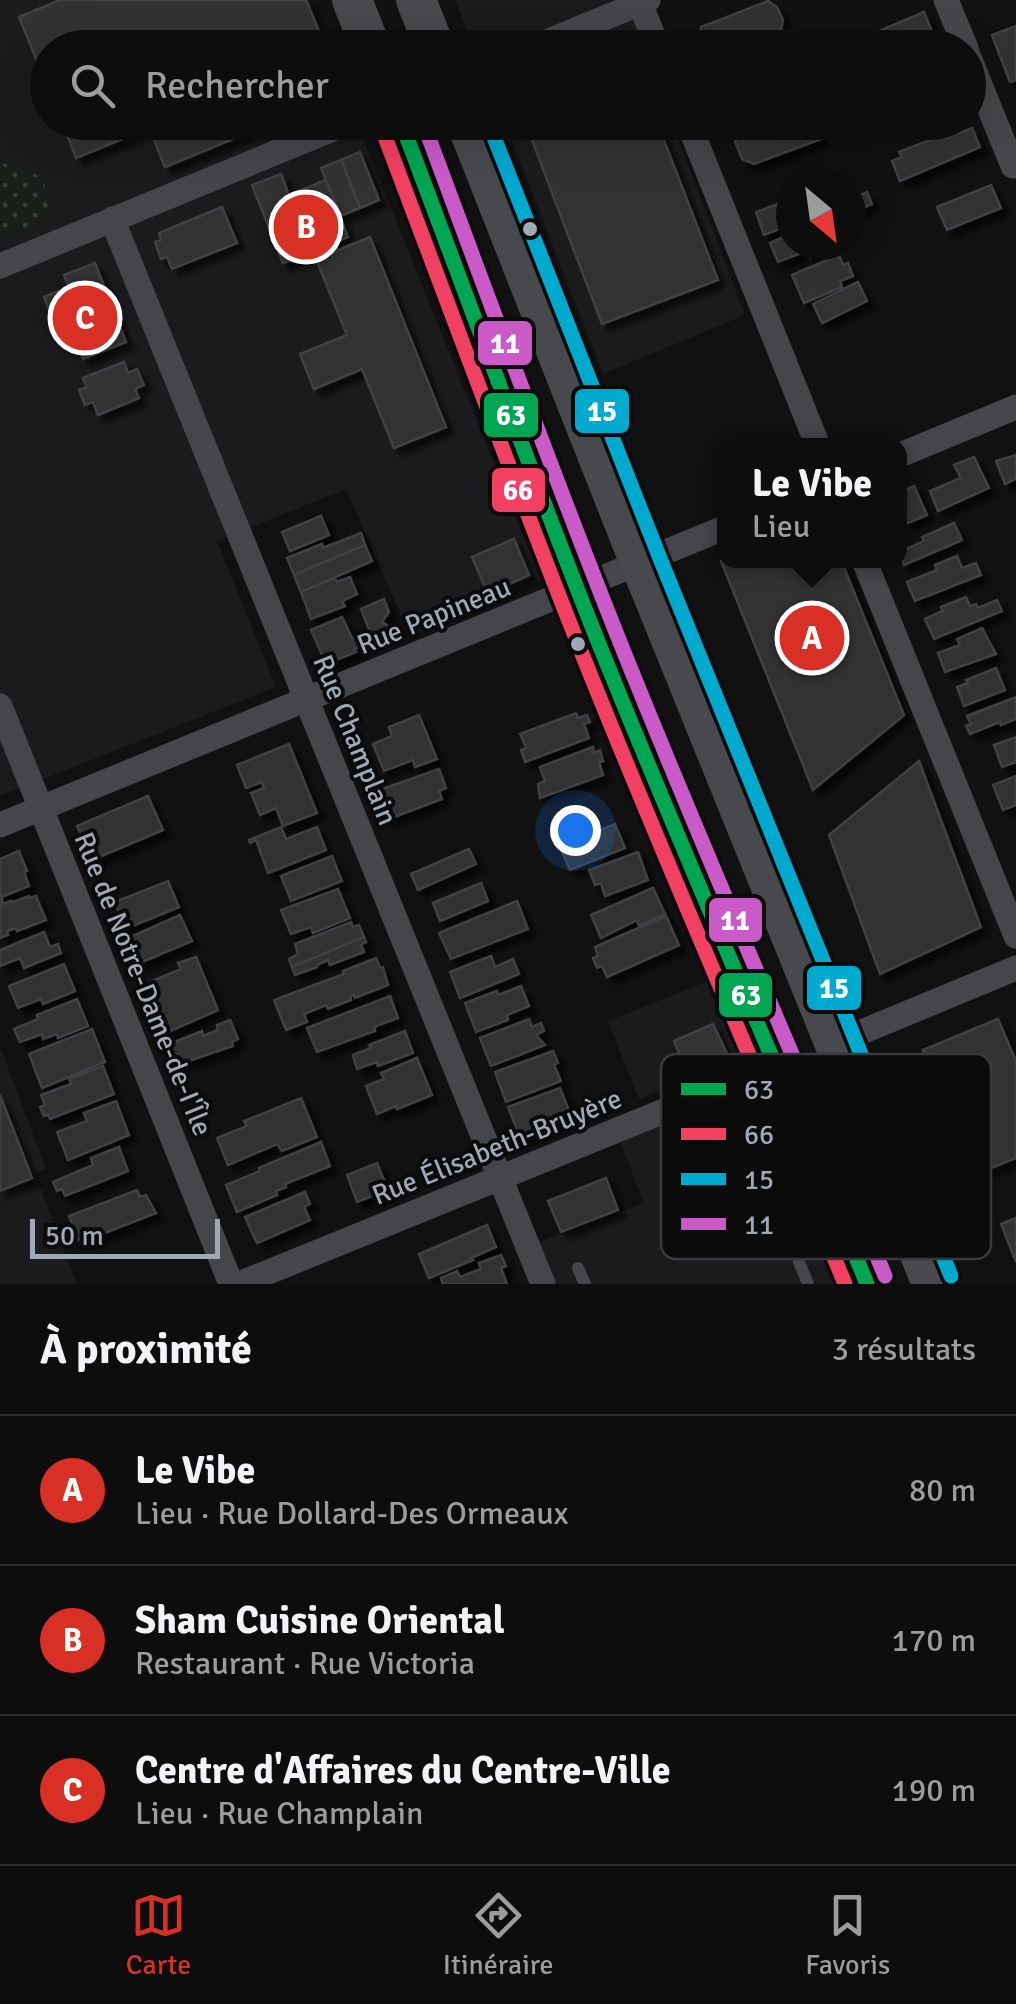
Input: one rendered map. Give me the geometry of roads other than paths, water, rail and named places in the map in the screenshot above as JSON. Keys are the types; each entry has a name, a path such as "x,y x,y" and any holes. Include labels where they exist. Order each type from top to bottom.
{"main road":[{"path":"352,0 364,30"},
{"path":"416,0 428,30"},
{"path":"409,140 577,590 700,891 773,1054"},
{"path":"473,140 839,1054"},
{"path":"857,1259 867,1284"},
{"path":"922,1259 932,1284"}],"street":[{"path":"946,0 958,30"},
{"path":"576,30 644,2 653,30"},
{"path":"986,99 1013,166"},
{"path":"0,266 305,140"},
{"path":"695,140 815,438"},
{"name":"Rue Champlain","path":"112,218 543,1284"},
{"path":"907,453 1016,407"},
{"name":"Rue Papineau","path":"0,825 717,531"},
{"path":"867,568 1016,936"},
{"name":"Rue de Notre-Dame-de-I'Île","path":"0,706 235,1284"},
{"path":"835,1043 1016,968"},
{"name":"Rue Élisabeth-Bruyère","path":"235,1284 661,1113"}],"lane":[{"path":"799,1262 808,1284"},
{"path":"578,1268 585,1284"}],"place":[{"name":"Sham Cuisine Oriental","path":"306,227"},
{"name":"Centre d'Affaires du Centre-Ville","path":"85,318"},
{"name":"Le Vibe","path":"812,638"}]}
